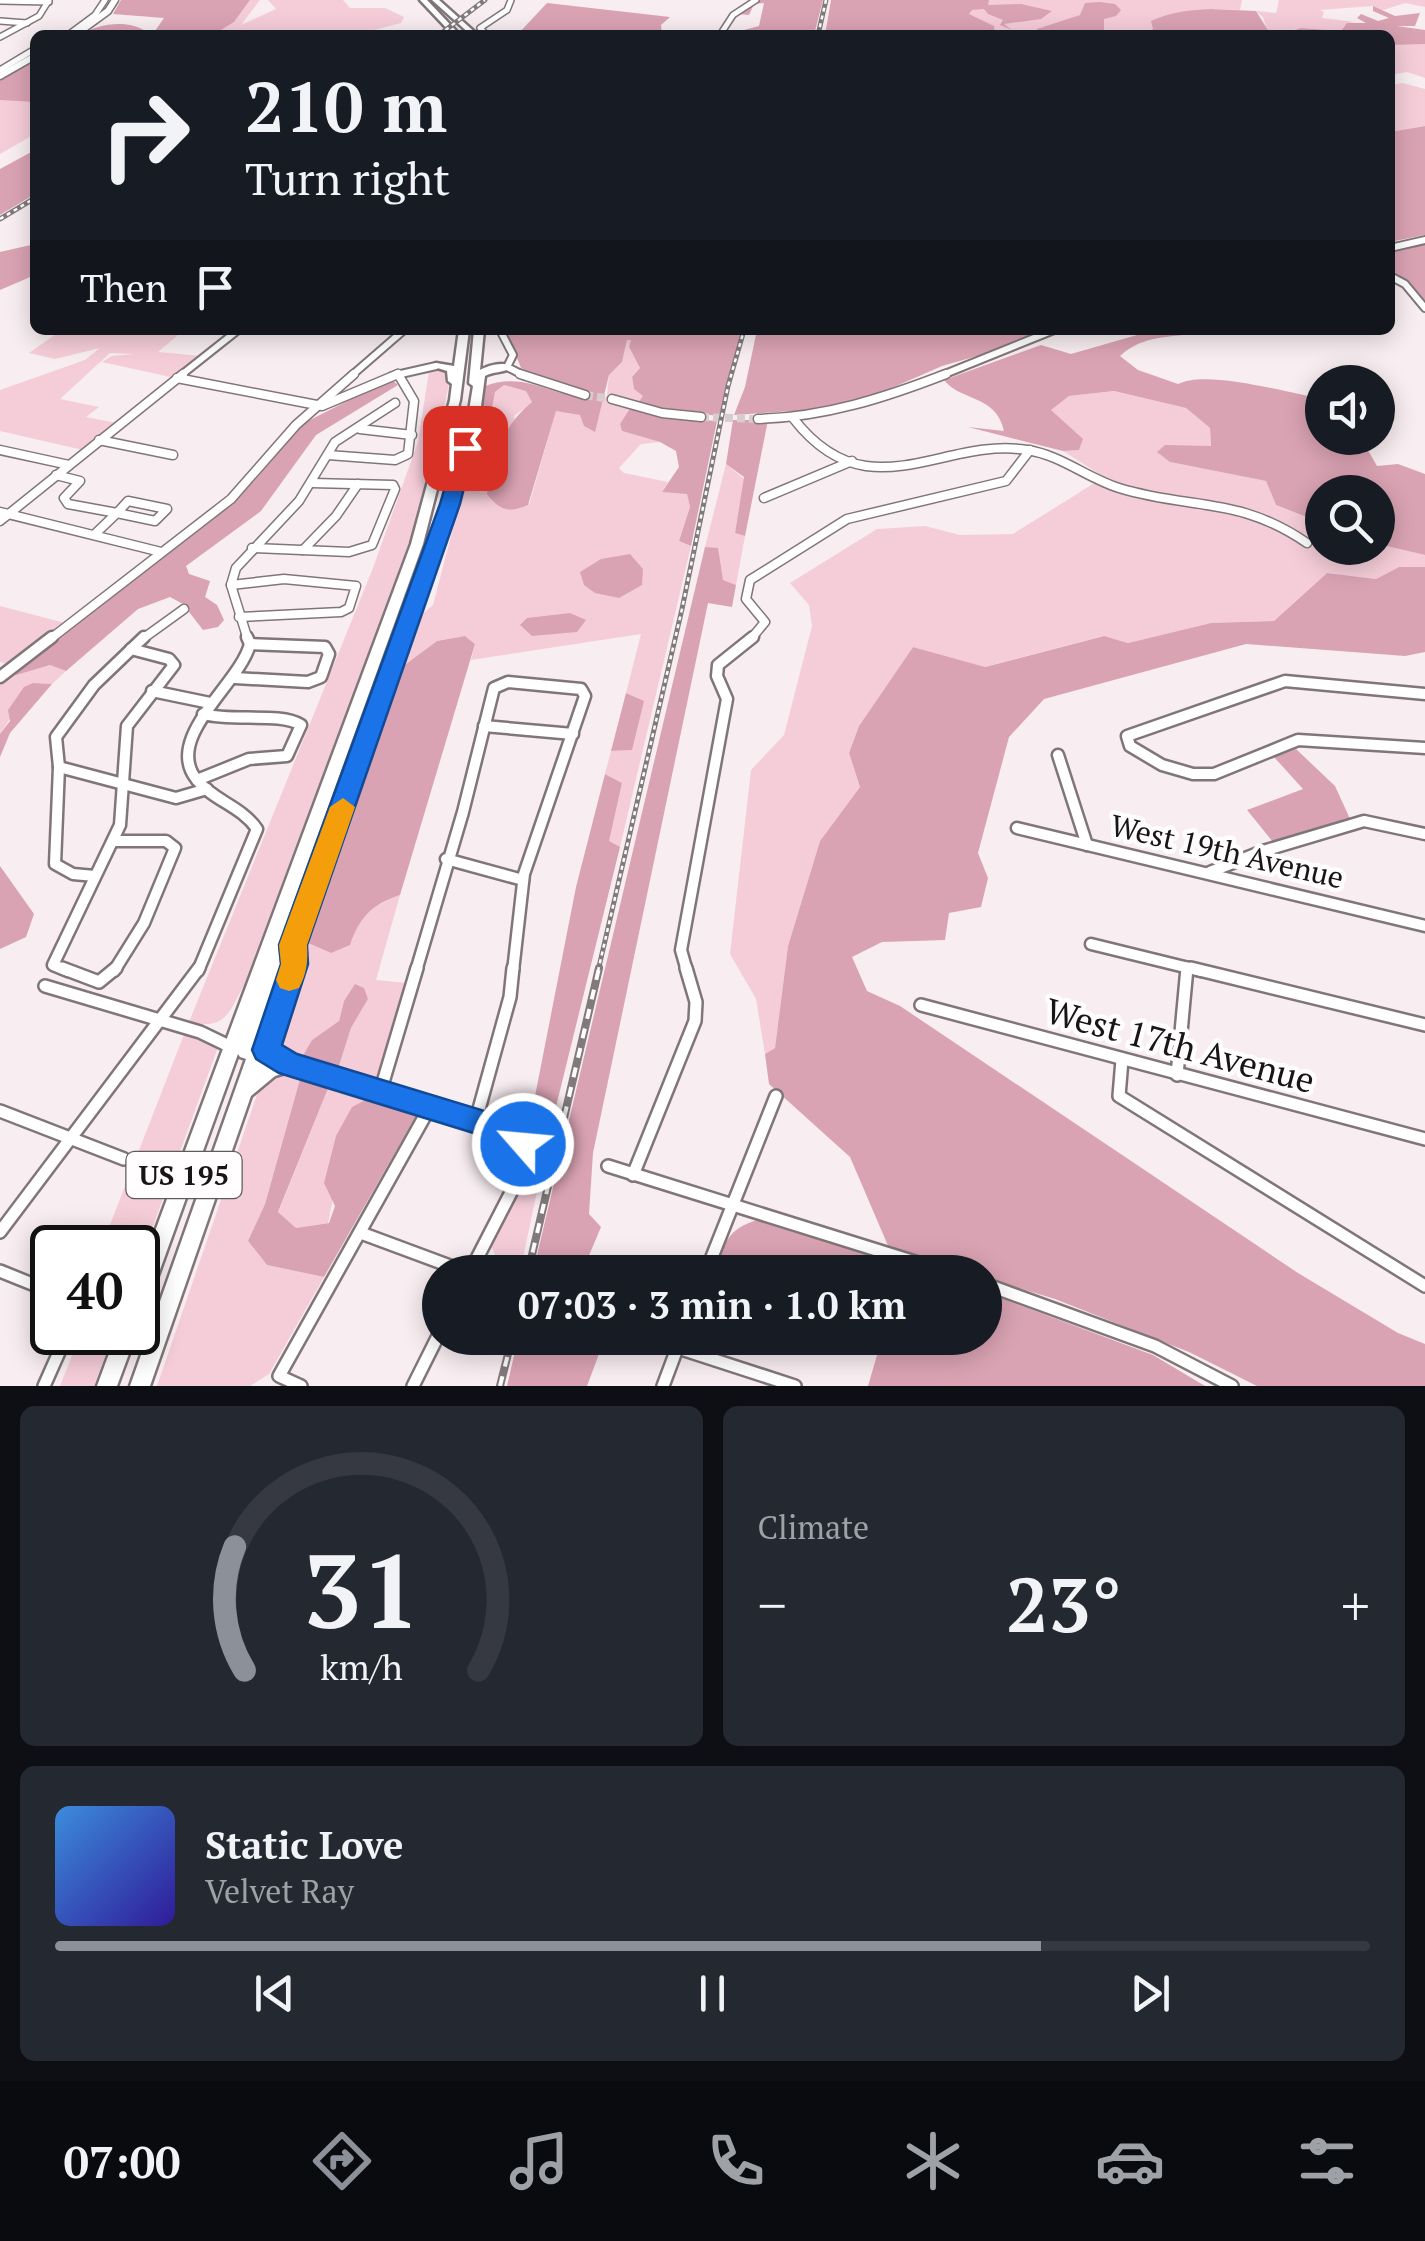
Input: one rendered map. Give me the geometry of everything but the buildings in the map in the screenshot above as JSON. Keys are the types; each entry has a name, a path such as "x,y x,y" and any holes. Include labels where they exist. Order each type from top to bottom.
{"highway":[{"path":"421,0 453,30"},
{"path":"438,0 470,30"},
{"path":"463,335 446,438 398,606 412,610 421,605 472,429 480,375 486,370 507,368"},
{"path":"465,448 479,335"},
{"path":"436,366 452,360 462,343"},
{"path":"477,359 507,368"},
{"path":"436,366 454,373 446,438"},
{"path":"290,1065 244,1052 272,964 270,941 417,544"},
{"name":"US 195","path":"160,1251 293,945 412,610"},
{"path":"290,1065 266,1050 294,964 293,945"},
{"name":"US 195","path":"140,1386 239,1104 244,1052"},
{"path":"239,1104 257,1079 270,1070 290,1065"},
{"path":"107,1386 118,1355"}],"main road":[{"path":"79,30 115,0"},
{"path":"2,71 30,55"}],"street":[{"path":"100,15 106,0"},
{"path":"482,30 510,7 511,0"},
{"path":"723,30 733,15 756,0"},
{"path":"0,2 49,1"},
{"path":"0,37 28,24 49,1"},
{"path":"0,20 28,24"},
{"path":"2,71 30,54"},
{"path":"1395,247 1425,240"},
{"path":"1395,279 1405,284 1425,308"},
{"path":"0,521 4,513 232,335"},
{"path":"0,677 232,499 289,432 398,335"},
{"path":"502,335 513,355 507,368 536,382 585,395"},
{"path":"758,419 793,418 898,394 1042,335"},
{"path":"177,378 319,406 334,404 398,374 436,366"},
{"path":"328,455 402,458 408,454 416,400 410,385 398,374"},
{"path":"612,399 662,413 701,417"},
{"path":"0,1232 205,958 257,829 250,818 197,780 188,752 210,703 245,664 250,644 231,585 236,568 293,508 338,440 396,403"},
{"path":"793,418 808,440 830,454 852,461 916,466 978,450 1030,450 1126,490 1211,500 1253,510 1305,542"},
{"path":"357,428 412,435"},
{"path":"100,440 173,455"},
{"path":"0,450 69,465"},
{"path":"633,1174 695,1021 696,1002 681,950 728,699 718,676 718,665 762,630 765,622 746,600 746,586 847,518 901,509 1006,480 1030,450"},
{"path":"764,498 852,461"},
{"path":"56,476 80,481 64,498 68,504 116,513 155,521 167,510 128,501 116,513 96,533"},
{"path":"252,548 349,552 368,548 375,541 393,486 312,483"},
{"path":"303,550 358,484"},
{"path":"4,513 160,552"},
{"path":"231,585 284,580 353,583 356,588 344,612 274,611 240,617"},
{"path":"96,876 72,874 55,864 59,767 55,744 59,731 131,649 157,625 184,609"},
{"path":"235,678 314,681 320,677 329,649 250,644"},
{"path":"114,840 174,844 174,852 128,953 105,981 53,965 122,818 126,726 174,665 173,661 131,649"},
{"path":"1425,694 1286,681 1127,736 1130,746 1162,765 1193,774 1214,774 1298,740 1425,748"},
{"path":"381,1089 494,688 500,684 576,688 585,696 523,880 510,997 476,1120"},
{"path":"152,690 210,703"},
{"path":"197,780 249,759 286,756 301,725 296,720 226,720 203,714"},
{"path":"484,726 573,734"},
{"path":"1058,755 1088,844"},
{"path":"59,767 183,798 207,790"},
{"path":"1207,873 1263,851 1364,821 1425,834"},
{"name":"West 19th Avenue","path":"1017,828 1425,926"},
{"path":"446,859 523,880"},
{"path":"1090,944 1425,1025"},
{"path":"1177,1075 1188,966"},
{"path":"46,986 220,1039 244,1052"},
{"name":"West 17th Avenue","path":"920,1005 1425,1139"},
{"path":"1122,1060 1119,1096 1425,1286"},
{"path":"290,1065 430,1104 503,1129 523,1144 522,1171 477,1255"},
{"path":"712,1255 776,1096"},
{"path":"301,1386 279,1376 430,1104"},
{"path":"0,1111 72,1136 124,1160"},
{"path":"608,1166 890,1255"},
{"path":"360,1233 422,1255"},
{"path":"0,1271 30,1283"},
{"path":"1002,1290 1155,1346 1232,1386"},
{"path":"44,1386 58,1355"},
{"path":"412,1386 428,1355"},
{"path":"663,1386 674,1355"},
{"path":"713,1355 795,1386"}],"shaded area":[{"path":"121,0 250,0 234,22 221,30 156,30 164,18 113,14"},
{"path":"250,0 260,0 241,25 276,9 268,0 343,0 350,8 385,8 404,17 401,23 374,30 221,30 234,22"},
{"path":"760,0 823,0 815,30 744,30 759,26 764,3 754,4 749,15 737,14"},
{"path":"831,0 989,0 988,5 1021,4 1052,11 1041,19 1004,24 1012,30 1000,25 1003,20 984,9 969,14 994,26 994,30 826,30"},
{"path":"975,0 1242,0 1240,10 1211,9 1196,30 956,30"},
{"path":"1279,0 1425,0 1425,7 1405,3 1380,11 1373,6 1320,10 1324,12 1322,18 1355,22 1347,23 1342,30 1267,30 1256,11 1276,13"},
{"path":"547,3 670,17 661,25 662,30 522,30"},
{"path":"1085,3 1115,4 1121,10 1104,19 1104,30 1037,30 1080,15"},
{"path":"1373,6 1395,16 1420,13 1415,26 1397,26 1425,30 1425,44 1395,45 1395,30 1342,30 1347,23 1366,23 1357,18 1361,14 1378,21 1389,18 1373,11"},
{"path":"1188,11 1256,11 1268,30 1151,30 1151,21"},
{"path":"114,24 144,30 92,30"},
{"path":"1395,44 1425,44 1425,78 1407,72 1395,74"},
{"path":"30,60 30,137 0,154 0,79"},
{"path":"30,61 30,102 0,100 0,80"},
{"path":"1395,84 1425,89 1425,126 1395,131"},
{"path":"1425,126 1425,235 1395,241 1395,131"},
{"path":"30,153 30,197 0,215 0,169"},
{"path":"1425,243 1425,303 1395,277 1395,251"},
{"path":"30,245 30,277 0,290 0,252"},
{"path":"55,335 177,335 158,352 202,356 175,378 102,362 112,356 135,354 110,353 60,399 99,407 86,417 117,423 83,450 0,431 0,390 85,360 100,348 55,359 29,353"},
{"path":"508,335 741,335 720,416 660,410 638,403 643,396 634,389 632,377 640,368 629,347 631,340 627,340 622,362 609,375 595,432 584,426 580,415 556,411 528,505 510,510 496,504 487,494 489,481 506,432 532,402 526,391 504,385 495,392 489,425 483,431 478,429 483,387 514,381 566,394 592,394 546,382 521,368"},
{"path":"756,335 1035,335 1019,344 942,366 878,394 823,409 734,415 745,387"},
{"path":"1137,335 1182,335 1148,340 1120,356 1138,370 1178,384 1208,379 1305,395 1305,455 1371,455 1377,466 1398,464 1425,474 1425,555 1395,548 1395,475 1305,475 1305,516 1276,505 1266,481 1170,462 1157,452 1165,445 1211,446 1210,428 1186,408 1114,391 1069,396 1051,410 1083,439 1079,450 1063,451 968,427 1004,431 1000,419 986,404 944,380 1041,345 1071,354"},
{"path":"627,339 632,340 629,347 640,368 632,377 634,389 644,396 620,424 622,431 660,442 641,444 619,468 624,473 668,482 662,492 687,493 690,507 679,541 691,546 620,847 608,842 622,783 605,774 611,751 631,750 643,701 626,693 641,634 471,660 475,644 465,636 437,641 402,667 419,617 433,605 479,429 489,425 495,392 504,385 526,390 533,402 514,416 529,505 556,410 581,415 607,396 609,375 622,362"},
{"path":"433,368 451,373 434,461 411,537 244,985 224,1017 211,1024 189,1022 373,568 418,442 429,371"},
{"path":"391,379 398,385 316,435 261,511 186,566 189,574 210,581 205,597 217,605 224,620 218,627 203,630 183,604 170,597 138,609 66,671 50,665 16,675 13,670 215,518 256,479 304,423"},
{"path":"1114,391 1186,408 1210,428 1211,447 1170,462 1266,481 1276,505 1305,516 1305,565 1395,565 1395,548 1425,555 1425,567 1399,567 1376,579 1327,573 1274,621 1211,623 1128,643 1103,636 984,667 913,647 859,726 849,753 860,787 820,841 788,946 775,1048 765,1054 756,999 730,954 751,770 784,735 812,626 809,605 790,583 877,529 925,526 960,535 1013,534 1104,477 1063,451 1079,450 1050,409 1069,396"},
{"path":"631,407 676,418 717,421 691,546 679,541 690,507 687,494 662,492 679,467 676,451 622,431 620,424"},
{"path":"733,420 768,420 745,536 735,533 744,477 726,464"},
{"path":"726,464 744,479 735,533 745,536 736,585 723,580 705,547"},
{"path":"705,547 718,548 723,580 736,585 732,607 708,603 593,1153 589,1214 601,1227 589,1255 537,1255"},
{"path":"630,554 643,569 642,585 619,598 595,593 584,585 580,572 601,559"},
{"path":"1399,567 1425,567 1425,652 1405,656 1246,644 1044,699 1009,737 978,853 988,878 981,907 949,913 945,940 882,942 852,957 867,991 900,1006 1298,1273 1398,1333 1425,1344 1425,1386 1257,1386 1189,1352 1055,1299 1002,1283 1002,1255 912,1255 889,1248 850,1157 769,1084 765,1054 775,1048 788,946 820,841 860,787 849,753 859,726 913,647 985,667 1104,636 1128,643 1211,623 1274,621 1327,573 1376,579"},
{"path":"0,606 65,623 8,664 0,662"},
{"path":"570,613 586,620 577,632 532,636 520,625 527,618"},
{"path":"465,636 475,644 400,895 368,913 350,945 331,953 308,943 402,667 437,641"},
{"path":"50,665 66,671 52,684 33,683 0,734 0,682 13,670"},
{"path":"33,683 52,684 10,733 0,757 0,734 10,721 8,710 24,687"},
{"path":"626,693 644,701 632,750 611,751"},
{"path":"1296,749 1335,786 1351,821 1273,842 1247,810 1303,789 1274,757"},
{"path":"605,774 622,783 609,841 620,847 549,1135 531,1182 525,1180 530,1140 527,1137 576,887"},
{"path":"0,866 34,914 26,937 0,949"},
{"path":"400,895 376,980 407,983 380,1083 338,1069 351,1028 368,999 356,984 344,1001 339,1021 312,1040 302,1057 277,1050 277,1029 308,943 331,953 370,911"},
{"path":"355,984 364,988 368,999 351,1028 338,1069 302,1057 312,1040 339,1021 344,1001"},
{"path":"185,1032 215,1042 217,1050 153,1225 110,1225"},
{"path":"278,1072 302,1072 265,1204 248,1241 267,1265 324,1277 269,1374 250,1386 157,1386 260,1086"},
{"path":"302,1072 331,1081 278,1212 296,1228 329,1223 335,1206 324,1183 336,1136 352,1107 374,1095 420,1109 324,1277 267,1265 248,1241 265,1204"},
{"path":"331,1081 374,1095 352,1107 328,1223 296,1228 278,1213"},
{"path":"549,1135 524,1255 496,1255 492,1247 525,1180 531,1182"},
{"path":"758,1220 870,1255 721,1255 733,1233"},
{"path":"1002,1298 1153,1355 1205,1386 868,1386 877,1355 1002,1355"},
{"path":"72,1355 106,1355 94,1386 60,1386"},
{"path":"514,1355 599,1355 587,1386 507,1386"}],"tunnel":[{"path":"585,395 612,399"},
{"path":"701,417 758,419"}],"railway":[{"path":"446,30 485,0"},
{"path":"819,30 826,0"},
{"path":"0,219 30,201"},
{"path":"598,971 743,335"},
{"path":"532,1255 599,968"},
{"path":"500,1386 508,1355"}],"slow traffic":[{"path":"289,980 294,964 293,945 343,807"}],"route":[{"path":"465,448 450,504 293,945 294,964 266,1050 268,1055 290,1065 503,1129 523,1144"}]}
